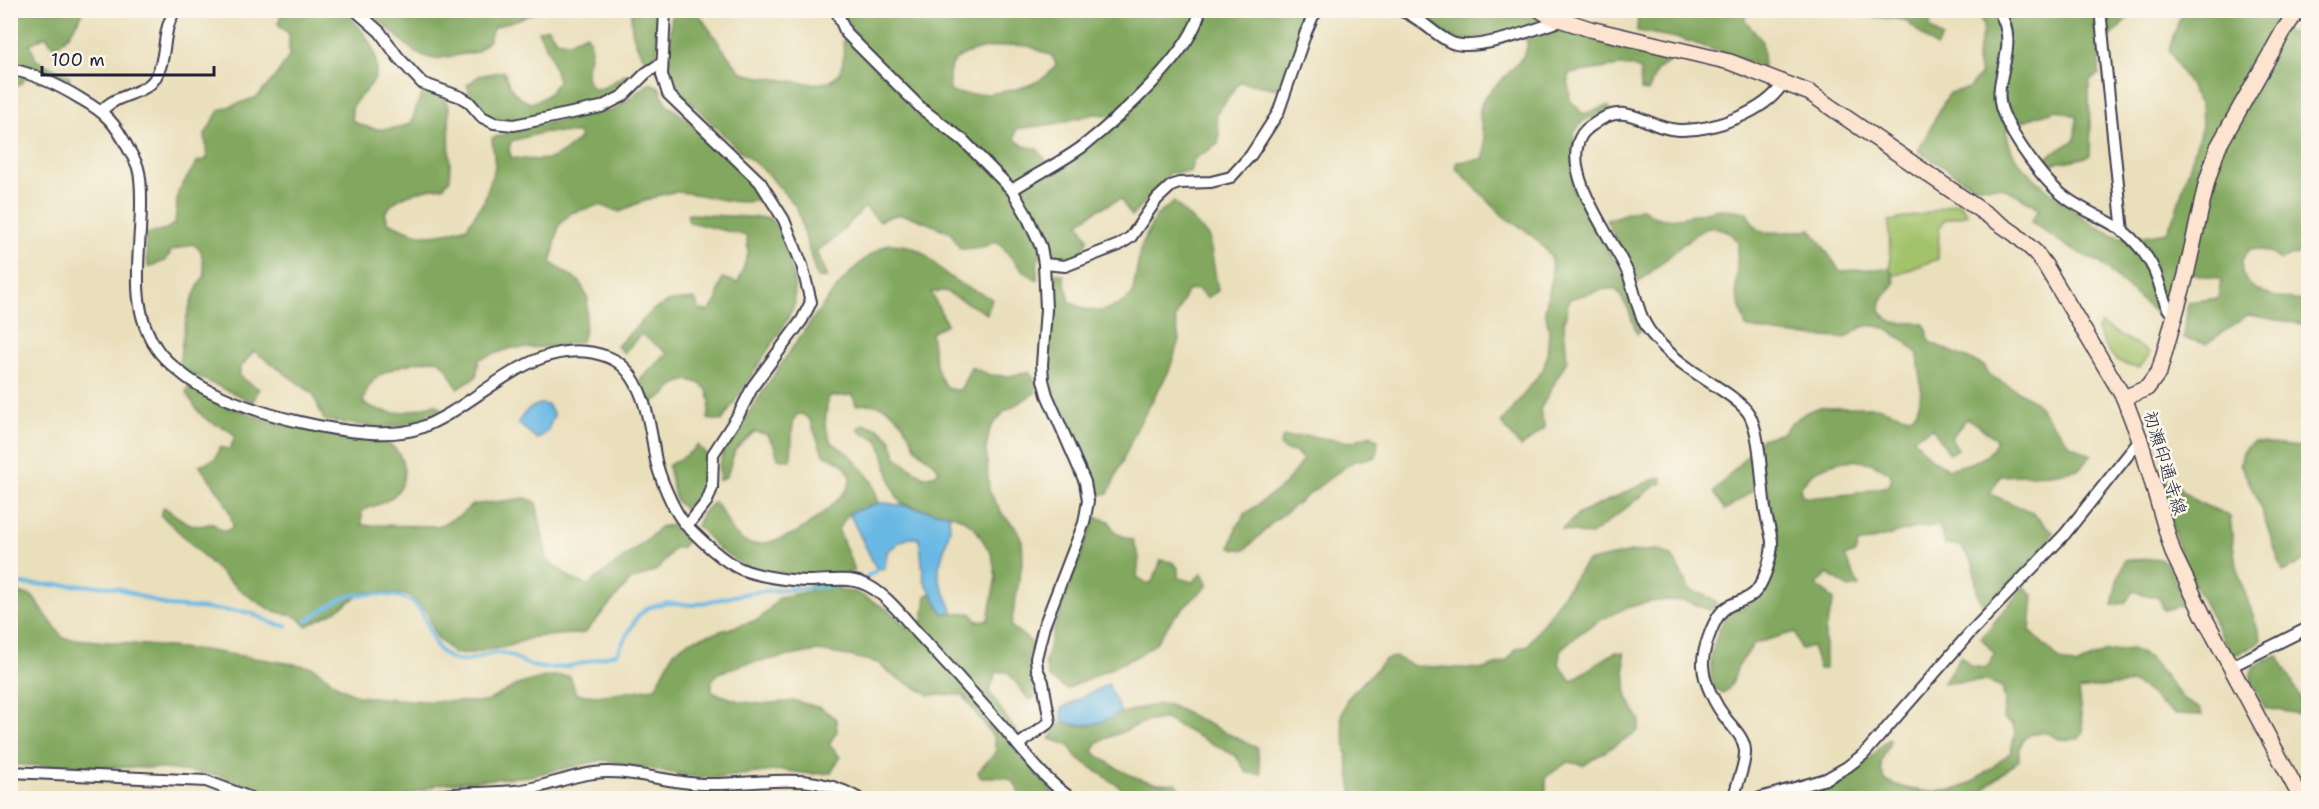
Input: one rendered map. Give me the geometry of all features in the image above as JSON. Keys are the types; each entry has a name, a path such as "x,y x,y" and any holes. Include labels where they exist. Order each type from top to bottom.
{"main road":[{"path":"1540,10 1590,29 1730,62 1810,93 2026,243 2055,280 2124,398"},
{"name":"初瀬印通寺線","path":"2298,10 2284,30 2218,147 2207,181 2159,372 2147,388 2124,398 2140,440 2173,553 2203,615 2301,798"}],"street":[{"path":"102,111 108,103 151,83 160,68 170,19 176,10"},
{"path":"355,10 380,32 398,57 422,83 461,97 469,102 482,117 494,123 514,125 601,107 623,96 646,73 662,63"},
{"path":"665,10 662,63 664,86 668,94 760,182 779,210 802,265 811,302 802,320 753,386 713,454 712,488 707,501 687,526"},
{"path":"836,10 846,33 922,109 963,140 1012,190 1041,247 1046,309 1043,380 1047,395 1085,482 1088,501 1084,523 1044,626 1036,658 1050,722 1018,745"},
{"path":"1012,190 1080,148 1143,93 1191,37 1200,10"},
{"path":"1044,264 1065,266 1119,245 1131,237 1157,199 1171,186 1179,183 1211,182 1231,177 1251,155 1278,113 1306,32 1313,16 1319,10"},
{"path":"1399,10 1410,13 1448,42 1466,45 1500,40 1563,19"},
{"path":"1998,10 2008,38 1999,95 2003,113 2040,174 2064,197 2123,232 2147,256 2158,278 2164,303 2169,310 2176,311"},
{"path":"2100,10 2123,232"},
{"path":"10,69 32,75 70,92 102,111 118,129 139,170 141,210 136,278 138,298 145,322 158,351 186,377 212,394 268,412 339,430 392,434 408,432 438,420 540,357 566,352 596,353 623,364 631,375 649,420 654,439 655,459 679,516 687,526 732,565 744,571 802,581 849,581 862,583 873,589 907,620 1035,767 1058,790 1071,798"},
{"path":"1734,798 1744,761 1744,746 1716,704 1703,666 1706,645 1720,614 1724,609 1745,599 1757,590 1771,554 1772,542 1765,511 1755,428 1744,407 1687,368 1647,329 1628,275 1584,192 1578,162 1579,140 1584,131 1609,114 1629,114 1665,128 1679,130 1729,120 1742,116 1777,93 1784,82"},
{"path":"1760,798 1826,779 1848,767 1864,754 1969,634 2065,534 2140,440"},
{"path":"2232,666 2308,628"},
{"path":"10,772 206,781 251,798"},
{"path":"420,798 516,791 582,774 608,772 635,774 672,782 705,784 805,780 848,792 858,798"}],"green space":[{"path":"1005,10 1308,11 1300,38 1279,89 1239,82 1216,115 1218,144 1194,159 1190,172 1170,173 1132,216 1120,199 1097,210 1079,223 1088,239 1081,254 1063,260 1038,257 1037,280 1022,270 997,241 981,248 960,249 951,233 902,215 879,221 865,207 834,239 816,251 827,277 817,278 797,208 768,174 740,151 672,84 669,60 672,11 701,11 700,16 727,55 742,72 757,77 809,83 829,82 841,69 843,41 852,32 842,11 944,11 948,25","holes":["1014,45 1029,46 1052,56 1056,64 1038,81 1024,87 992,93 951,92 949,78 951,67 957,59 977,50","1094,114 1109,115 1116,123 1054,170 1037,149 1024,146 1015,139 1016,129 1054,124"]},
{"path":"11,11 84,11 69,35 55,47 45,36 30,44 36,60 70,77 68,84 31,68 22,83 11,89"},
{"path":"282,11 345,11 357,25 369,41 376,58 375,77 353,107 353,121 360,125 382,129 397,128 411,123 424,92 439,95 449,106 450,179 443,187 418,191 403,197 385,213 388,222 410,232 435,235 467,227 484,201 495,167 492,138 538,125 614,110 650,83 659,87 667,104 706,134 754,184 759,200 739,202 672,192 620,212 599,205 571,213 559,225 551,263 580,282 588,299 584,335 581,341 554,347 512,348 479,359 476,377 457,388 446,367 438,360 404,365 386,372 373,381 363,403 373,408 399,412 436,404 442,409 413,422 384,427 324,420 313,394 254,351 240,368 240,377 259,389 253,402 179,366 189,307 205,275 201,251 193,244 171,251 166,261 148,267 145,234 166,229 175,223 178,192 197,162 207,159 205,135 219,110 257,97 289,57 289,34 278,24","holes":["545,132 578,133 580,138 564,152 542,160 512,158 509,150 511,141"]},
{"path":"369,11 538,11 493,28 489,40 477,52 434,59 416,53"},
{"path":"632,11 659,11 657,55 647,61 634,38 631,24"},
{"path":"1416,11 1527,11 1559,28 1665,57 1668,63 1657,70 1648,92 1641,90 1640,70 1631,66 1568,74 1570,100 1583,114 1608,106 1611,110 1583,121 1574,133 1573,190 1621,271 1641,330 1637,334 1628,308 1616,289 1606,289 1569,299 1564,324 1567,360 1540,410 1545,428 1521,447 1501,423 1543,370 1547,356 1549,331 1545,311 1552,278 1551,256 1524,229 1504,217 1455,167 1457,162 1483,159 1485,145 1480,116 1482,102 1520,61 1527,44 1524,37 1511,33 1461,40 1443,32"},
{"path":"1638,11 1748,11 1744,19 1762,41 1764,67 1682,39 1637,31"},
{"path":"1855,11 1937,11 1929,27 1942,38 1936,47 1905,20 1858,15"},
{"path":"1973,11 2135,11 2100,48 2099,74 2090,80 2090,155 2050,164 2046,158 2075,140 2076,116 2057,110 2019,122 2006,131 2013,153 2019,162 2044,187 2092,223 2117,236 2129,237 2167,232 2176,211 2202,126 2201,106 2169,50 2182,11 2263,11 2290,34 2308,11 2308,250 2280,260 2268,251 2250,249 2242,260 2242,268 2247,282 2262,292 2281,298 2308,301 2308,340 2302,324 2248,315 2206,344 2184,338 2188,302 2218,298 2221,279 2181,271 2180,285 2172,284 2164,321 2100,263 2070,248 2031,222 2039,208 2001,187 1974,186 1918,151 1949,93 1970,88 1981,73 1977,59 1983,27 1979,16"},
{"path":"548,28 556,40 568,42 587,34 591,48 586,75 590,85 595,89 603,88 626,74 632,80 618,93 574,108 517,120 491,118 476,103 467,85 479,76 504,71 510,87 520,98 530,103 540,100 553,89 558,80 550,55 538,31"},
{"path":"1174,202 1209,237 1218,291 1207,298 1197,289 1187,291 1175,319 1179,340 1169,371 1137,428 1108,494 1095,494 1081,450 1055,395 1050,373 1047,348 1052,272 1063,275 1070,302 1078,307 1102,311 1117,306 1132,296 1141,247 1155,217"},
{"path":"1958,202 1968,214 1944,220 1939,229 1938,259 1893,276 1890,268 1889,221 1924,214"},
{"path":"1643,208 1651,215 1670,219 1721,209 1746,212 1761,231 1811,229 1840,271 1890,268 1895,283 1881,301 1880,311 1885,317 1899,323 1923,323 1927,329 1929,342 1985,366 1988,374 2033,400 2070,445 2092,455 2079,469 2051,474 2000,476 1990,494 2031,512 2053,532 2047,545 1985,608 1978,595 1973,563 1961,546 1945,544 1939,525 1911,529 1858,544 1855,553 1845,557 1859,586 1849,588 1828,574 1816,585 1834,599 1825,630 1825,669 1819,669 1812,646 1801,649 1795,632 1753,644 1729,688 1723,693 1714,688 1711,659 1718,631 1727,613 1745,607 1754,599 1775,557 1777,537 1766,482 1725,510 1714,492 1762,439 1782,433 1791,423 1807,412 1820,407 1877,407 1905,416 1913,416 1921,394 1918,354 1893,333 1877,326 1862,327 1843,338 1794,335 1746,327 1736,294 1738,242 1729,233 1720,229 1712,228 1695,234 1639,282 1606,220","holes":["1967,418 1996,439 1994,446 1985,457 1971,463 1949,469 1930,458 1913,438 1932,428 1950,454 1958,449 1951,438","1853,460 1871,463 1889,472 1892,479 1888,486 1852,494 1808,498 1802,495 1800,489 1810,476 1830,465"]},
{"path":"687,214 769,218 781,232 794,278 795,303 786,322 722,421 708,419 710,401 707,390 699,383 688,380 676,384 666,394 650,404 640,380 667,353 641,334 624,353 617,346 654,309 671,301 695,299 700,310 709,311 716,302 722,278 738,283 748,254 747,236 689,222"},
{"path":"889,244 918,250 955,280 992,299 987,314 945,291 931,292 947,324 931,333 935,360 941,379 946,386 953,390 961,389 971,367 990,375 1008,376 1030,372 1036,383 1035,393 1005,411 990,428 986,448 989,491 1003,515 1016,528 1022,541 1023,557 1011,626 1031,642 1028,658 1035,697 1029,700 1008,672 996,672 989,692 1017,733 1008,740 1051,791 1062,798 1020,798 1012,780 1001,777 980,777 978,772 996,752 994,738 963,695 930,695 895,677 878,663 818,651 744,664 719,673 712,680 712,692 739,701 761,704 795,701 821,708 836,719 837,731 829,744 840,757 831,773 810,774 781,770 717,778 689,776 603,760 529,776 439,784 400,798 276,798 218,775 156,768 11,765 10,590 32,596 63,638 203,650 313,667 340,687 358,696 423,701 486,702 517,685 548,676 570,676 576,694 597,696 655,688 674,652 689,641 760,619 780,597 810,591 810,577 746,567 719,549 697,526 702,513 714,502 741,540 753,544 771,542 793,534 807,525 835,502 848,487 850,475 848,471 841,463 823,454 810,420 802,414 796,415 794,420 790,460 778,458 774,445 766,434 754,432 735,450 727,476 719,481 719,466 724,449 820,309 851,272 879,249","holes":["853,395 856,405 874,404 894,413 911,437 915,447 939,470 936,474 924,477 897,458 890,438 878,428 864,424 858,428 861,433 878,440 893,489 901,503 963,519 975,528 992,555 996,577 988,620 977,621 971,613 943,613 932,593 926,596 923,621 908,628 887,609 855,592 840,591 836,575 855,571 838,529 849,513 879,503 872,481 850,455 831,442 825,425 828,397"]},
{"path":"2101,324 2150,353 2140,368 2124,364 2108,351 2097,330"},
{"path":"189,386 234,408 264,419 313,430 369,437 392,447 402,460 404,476 402,484 391,498 362,511 362,525 438,526 459,516 472,505 526,498 536,502 547,560 574,580 588,585 648,539 660,527 672,525 688,540 681,548 674,548 657,570 630,581 585,633 533,637 506,647 454,654 436,636 427,612 408,595 364,592 334,612 306,626 297,618 270,609 239,589 160,515 164,507 192,525 211,523 224,531 233,528 225,502 199,465 215,459 220,447 230,450 235,436 200,413 186,392"},
{"path":"1371,435 1378,440 1376,457 1354,461 1334,475 1273,522 1245,550 1230,548 1236,528 1245,514 1285,484 1303,460 1296,452 1284,450 1280,445 1283,437 1308,436 1350,442"},
{"path":"2253,442 2308,448 2308,558 2283,572 2257,498 2240,464 2243,452"},
{"path":"698,445 706,454 705,477 698,500 688,512 676,501 668,466"},
{"path":"2158,472 2165,473 2198,502 2230,517 2240,579 2262,640 2238,654 2230,652 2181,559"},
{"path":"1662,477 1662,483 1656,485 1591,535 1561,530 1579,514"},
{"path":"1095,517 1109,521 1115,533 1133,540 1139,557 1137,577 1148,584 1153,581 1161,560 1172,562 1178,568 1178,578 1193,582 1202,573 1208,585 1174,617 1155,644 1137,656 1067,689 1049,678 1045,663 1053,631"},
{"path":"1658,550 1672,556 1690,590 1711,598 1717,603 1710,610 1693,603 1666,600 1632,606 1586,629 1560,650 1559,664 1571,681 1615,652 1624,653 1627,697 1640,721 1638,731 1584,765 1568,762 1546,777 1548,798 1353,798 1341,716 1347,699 1386,659 1396,657 1414,666 1484,669 1507,661 1516,649 1527,646 1586,562 1631,552"},
{"path":"2159,559 2166,562 2187,604 2164,610 2159,598 2133,591 2125,603 2112,605 2117,581 2125,560"},
{"path":"2024,586 2033,595 2030,631 2061,661 2076,666 2104,652 2132,649 2148,657 2183,699 2200,708 2202,715 2175,714 2161,705 2145,689 2132,683 2078,690 2083,731 2079,739 2060,739 2047,733 2029,735 2020,748 2019,760 1985,788 1986,798 1785,798 1813,794 1868,761 1888,739 1891,741 1881,765 1886,781 1915,790 1936,792 1965,786 2011,752 2015,733 2013,725 2003,719 2005,701 2002,687 1987,681 1943,683 1961,656 1971,666 1984,668 1991,663 1994,653 1981,638"},
{"path":"2278,655 2301,700 2301,714 2265,708 2255,689 2251,675 2253,670 2257,665"},
{"path":"1160,704 1170,705 1257,748 1261,774 1247,773 1236,756 1165,719 1145,722 1098,742 1093,752 1132,776 1164,784 1176,783 1179,787 1173,798 1131,798 1130,794 1076,757 1069,745 1050,739 1062,721 1080,726 1094,725 1113,716"}],"water":[{"path":"541,404 548,405 554,415 547,432 537,439 518,423 527,410"},
{"path":"879,503 897,504 949,514 950,529 939,567 939,580 953,612 943,613 924,580 918,538 905,539 894,546 887,552 885,568 877,570 849,513"},
{"path":"1108,684 1121,713 1106,720 1085,725 1062,721 1062,708"}],"waterway":[{"path":"865,578 877,570"},
{"path":"10,584 105,586 168,606 248,612 275,624 287,626"},
{"path":"307,621 346,597 366,595 400,597 415,604 422,613 435,644 450,658 462,661 504,653 532,666 553,668 575,665 617,653 637,617 647,608 667,603 693,605 753,592 843,585"}]}
